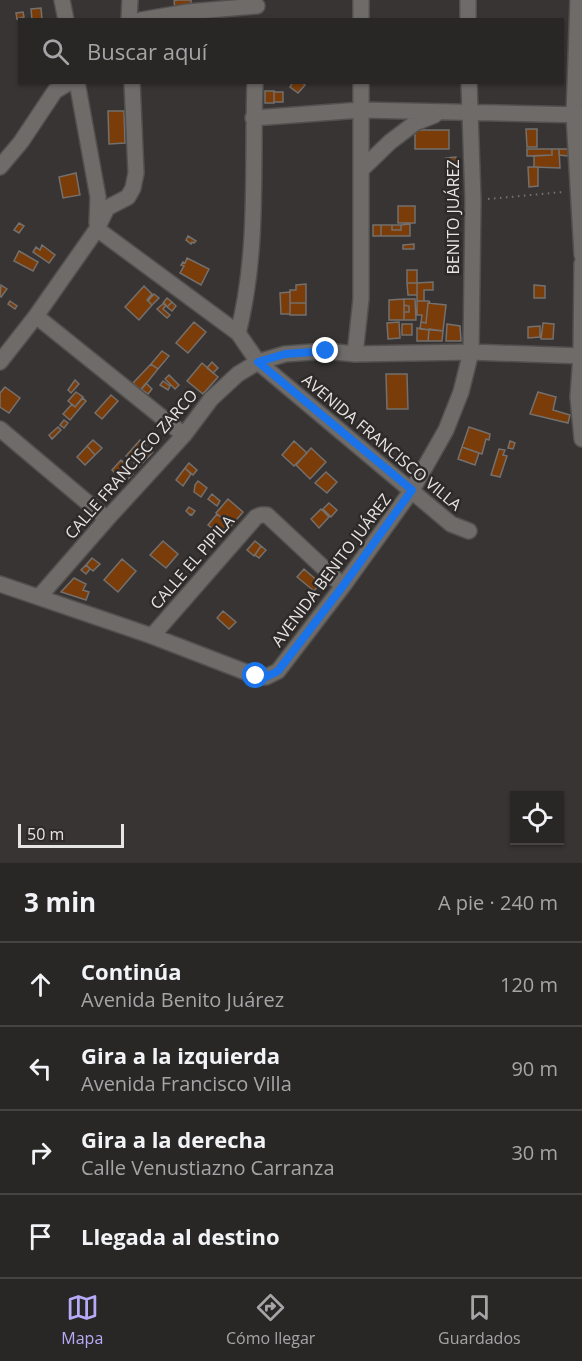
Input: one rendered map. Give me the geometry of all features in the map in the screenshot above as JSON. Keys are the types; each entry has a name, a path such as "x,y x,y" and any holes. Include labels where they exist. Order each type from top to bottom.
{"street":[{"path":"62,0 66,18"},
{"path":"129,18 130,0"},
{"path":"361,0 361,18"},
{"path":"468,0 468,18"},
{"path":"578,0 578,190 582,255"},
{"path":"152,18 187,12 257,8"},
{"path":"0,167 21,142 55,91 67,84"},
{"path":"77,84 98,197 97,229"},
{"path":"0,363 97,229 107,208 128,197 133,188 136,172 132,84"},
{"path":"238,333 249,266 253,204 255,84"},
{"path":"356,354 361,299 361,84"},
{"name":"BENITO JUÁREZ","path":"469,84 473,201 471,352"},
{"path":"253,118 361,110 578,115"},
{"path":"361,170 390,142 415,123 441,113"},
{"name":"AVENIDA FRANCISCO VILLA","path":"97,229 238,333 258,362 451,524 469,531"},
{"path":"582,263 578,397 582,439"},
{"path":"36,316 184,435"},
{"name":"CALLE FRANCISCO ZARCO","path":"39,597 184,435 211,399 238,374 258,362 285,354 326,351 356,354 471,352 581,356"},
{"name":"AVENIDA BENITO JUÁREZ","path":"0,584 152,636 256,676 266,677 278,671 412,490 446,430 461,392 471,352"},
{"path":"0,429 107,519"},
{"name":"CALLE EL PIPILA","path":"152,636 256,517 261,515 267,515 343,586"}],"path":[{"path":"473,201 578,190"}],"building":[{"path":"191,0 191,5 175,9 174,1"},
{"path":"41,8 42,18 32,18 31,9"},
{"path":"23,12 24,17 17,19 16,13"},
{"path":"292,84 305,85 298,93 290,87"},
{"path":"265,91 274,91 274,103 265,103"},
{"path":"274,92 283,92 283,102 274,102"},
{"path":"108,111 124,111 125,143 109,144"},
{"path":"526,129 537,129 537,147 527,147"},
{"path":"415,130 449,130 449,149 415,149"},
{"path":"527,149 552,149 552,155 527,156"},
{"path":"552,149 559,149 560,168 534,167 534,156 552,155"},
{"path":"559,149 568,149 568,156 559,155"},
{"path":"456,157 456,167 446,168 446,158"},
{"path":"528,167 538,167 538,186 529,187"},
{"path":"76,173 80,195 63,198 59,177"},
{"path":"398,206 415,206 415,223 398,223"},
{"path":"19,223 24,226 19,233 14,230"},
{"path":"410,224 410,236 381,236 381,225 392,225 392,230 401,230 401,225"},
{"path":"373,225 381,225 381,236 373,236"},
{"path":"392,225 401,225 401,230 392,230"},
{"path":"451,226 455,226 456,236 451,236"},
{"path":"188,236 196,241 191,244 186,240"},
{"path":"414,244 414,249 403,249 403,245"},
{"path":"42,245 55,255 49,263 33,252 36,247 40,250"},
{"path":"19,251 38,262 33,271 14,261"},
{"path":"187,258 209,269 201,285 180,273 184,266 181,265"},
{"path":"407,270 417,270 417,283 407,283"},
{"path":"433,282 433,290 424,290 424,301 417,301 417,283"},
{"path":"407,283 417,283 417,295 408,295"},
{"path":"306,284 306,303 290,303 290,290 296,290 296,285"},
{"path":"1,285 7,289 1,297 0,296"},
{"path":"534,285 545,286 545,298 534,298"},
{"path":"144,286 152,294 147,300 152,305 139,320 125,307"},
{"path":"290,292 290,314 281,314 280,293"},
{"path":"154,294 159,298 152,305 148,301"},
{"path":"167,298 172,302 167,307 163,303"},
{"path":"404,299 404,320 389,320 389,300"},
{"path":"404,299 415,299 416,320 404,320 404,312 409,312 409,306 404,305"},
{"path":"10,301 17,306 15,309 8,304"},
{"path":"417,301 429,301 430,303 428,303 426,323 421,322 422,315 417,315"},
{"path":"172,302 176,306 172,311 167,307"},
{"path":"164,303 166,305 163,309 170,315 167,318 157,309"},
{"path":"290,303 306,303 306,315 290,315"},
{"path":"428,303 446,305 443,331 420,329 421,322 426,323"},
{"path":"404,305 409,306 409,312 404,312"},
{"path":"194,322 206,332 188,353 176,343"},
{"path":"399,322 400,338 388,339 387,323"},
{"path":"543,323 554,324 553,339 541,339"},
{"path":"402,324 412,324 412,335 402,335"},
{"path":"447,324 460,326 461,341 446,341"},
{"path":"540,326 540,337 528,338 528,327"},
{"path":"417,328 429,330 428,341 417,341"},
{"path":"429,329 443,331 442,341 428,341"},
{"path":"162,351 169,356 158,369 151,364"},
{"path":"212,362 218,368 213,373 207,368"},
{"path":"202,363 218,377 203,394 187,381"},
{"path":"151,364 158,369 141,390 133,383"},
{"path":"386,374 407,374 408,409 387,409"},
{"path":"169,375 179,385 175,389 165,379"},
{"path":"75,380 79,384 71,393 68,390"},
{"path":"163,381 170,386 168,390 160,385"},
{"path":"146,383 152,389 148,394 141,389"},
{"path":"5,387 20,398 9,413 0,407 0,393"},
{"path":"76,392 83,397 75,407 68,401"},
{"path":"538,392 556,397 553,410 570,415 568,423 530,414"},
{"path":"111,395 118,401 102,419 95,413"},
{"path":"83,398 86,401 70,420 63,414 72,404 75,407"},
{"path":"64,420 68,423 64,428 60,425"},
{"path":"58,427 61,430 52,439 49,435"},
{"path":"469,427 490,434 489,440 486,439 482,454 462,447"},
{"path":"93,440 102,448 95,455 87,446"},
{"path":"140,440 145,445 131,461 126,456"},
{"path":"294,441 307,453 294,466 282,455"},
{"path":"510,441 515,443 513,449 508,448"},
{"path":"87,446 95,455 85,465 77,457"},
{"path":"462,447 479,453 475,465 458,459"},
{"path":"311,448 326,462 310,479 296,465"},
{"path":"499,449 505,450 503,455 507,456 500,477 491,475"},
{"path":"150,450 153,452 139,467 134,463 140,455 144,458"},
{"path":"121,460 133,474 124,483 112,470"},
{"path":"189,463 197,470 193,475 185,468"},
{"path":"185,468 191,474 183,486 176,480"},
{"path":"326,472 337,482 327,493 315,483"},
{"path":"198,481 207,488 201,497 194,492"},
{"path":"212,494 220,501 217,506 208,499"},
{"path":"228,499 243,512 231,526 216,513"},
{"path":"329,503 337,510 331,517 323,509"},
{"path":"189,507 195,511 192,515 186,511"},
{"path":"321,509 329,517 319,528 311,519"},
{"path":"217,514 231,526 222,536 208,525"},
{"path":"163,541 178,554 166,568 150,555"},
{"path":"255,541 261,546 254,556 247,550"},
{"path":"261,546 266,550 259,558 255,555"},
{"path":"92,558 100,564 93,571 86,565"},
{"path":"122,559 136,571 118,592 104,580"},
{"path":"86,565 90,569 86,574 81,570"},
{"path":"304,569 320,583 314,591 297,577"},
{"path":"74,578 86,584 83,590 89,592 86,600 61,592"},
{"path":"223,611 236,622 229,629 217,618"}],"route":[{"path":"256,676 266,677 278,671 412,490 258,362 285,354 326,351"}]}
